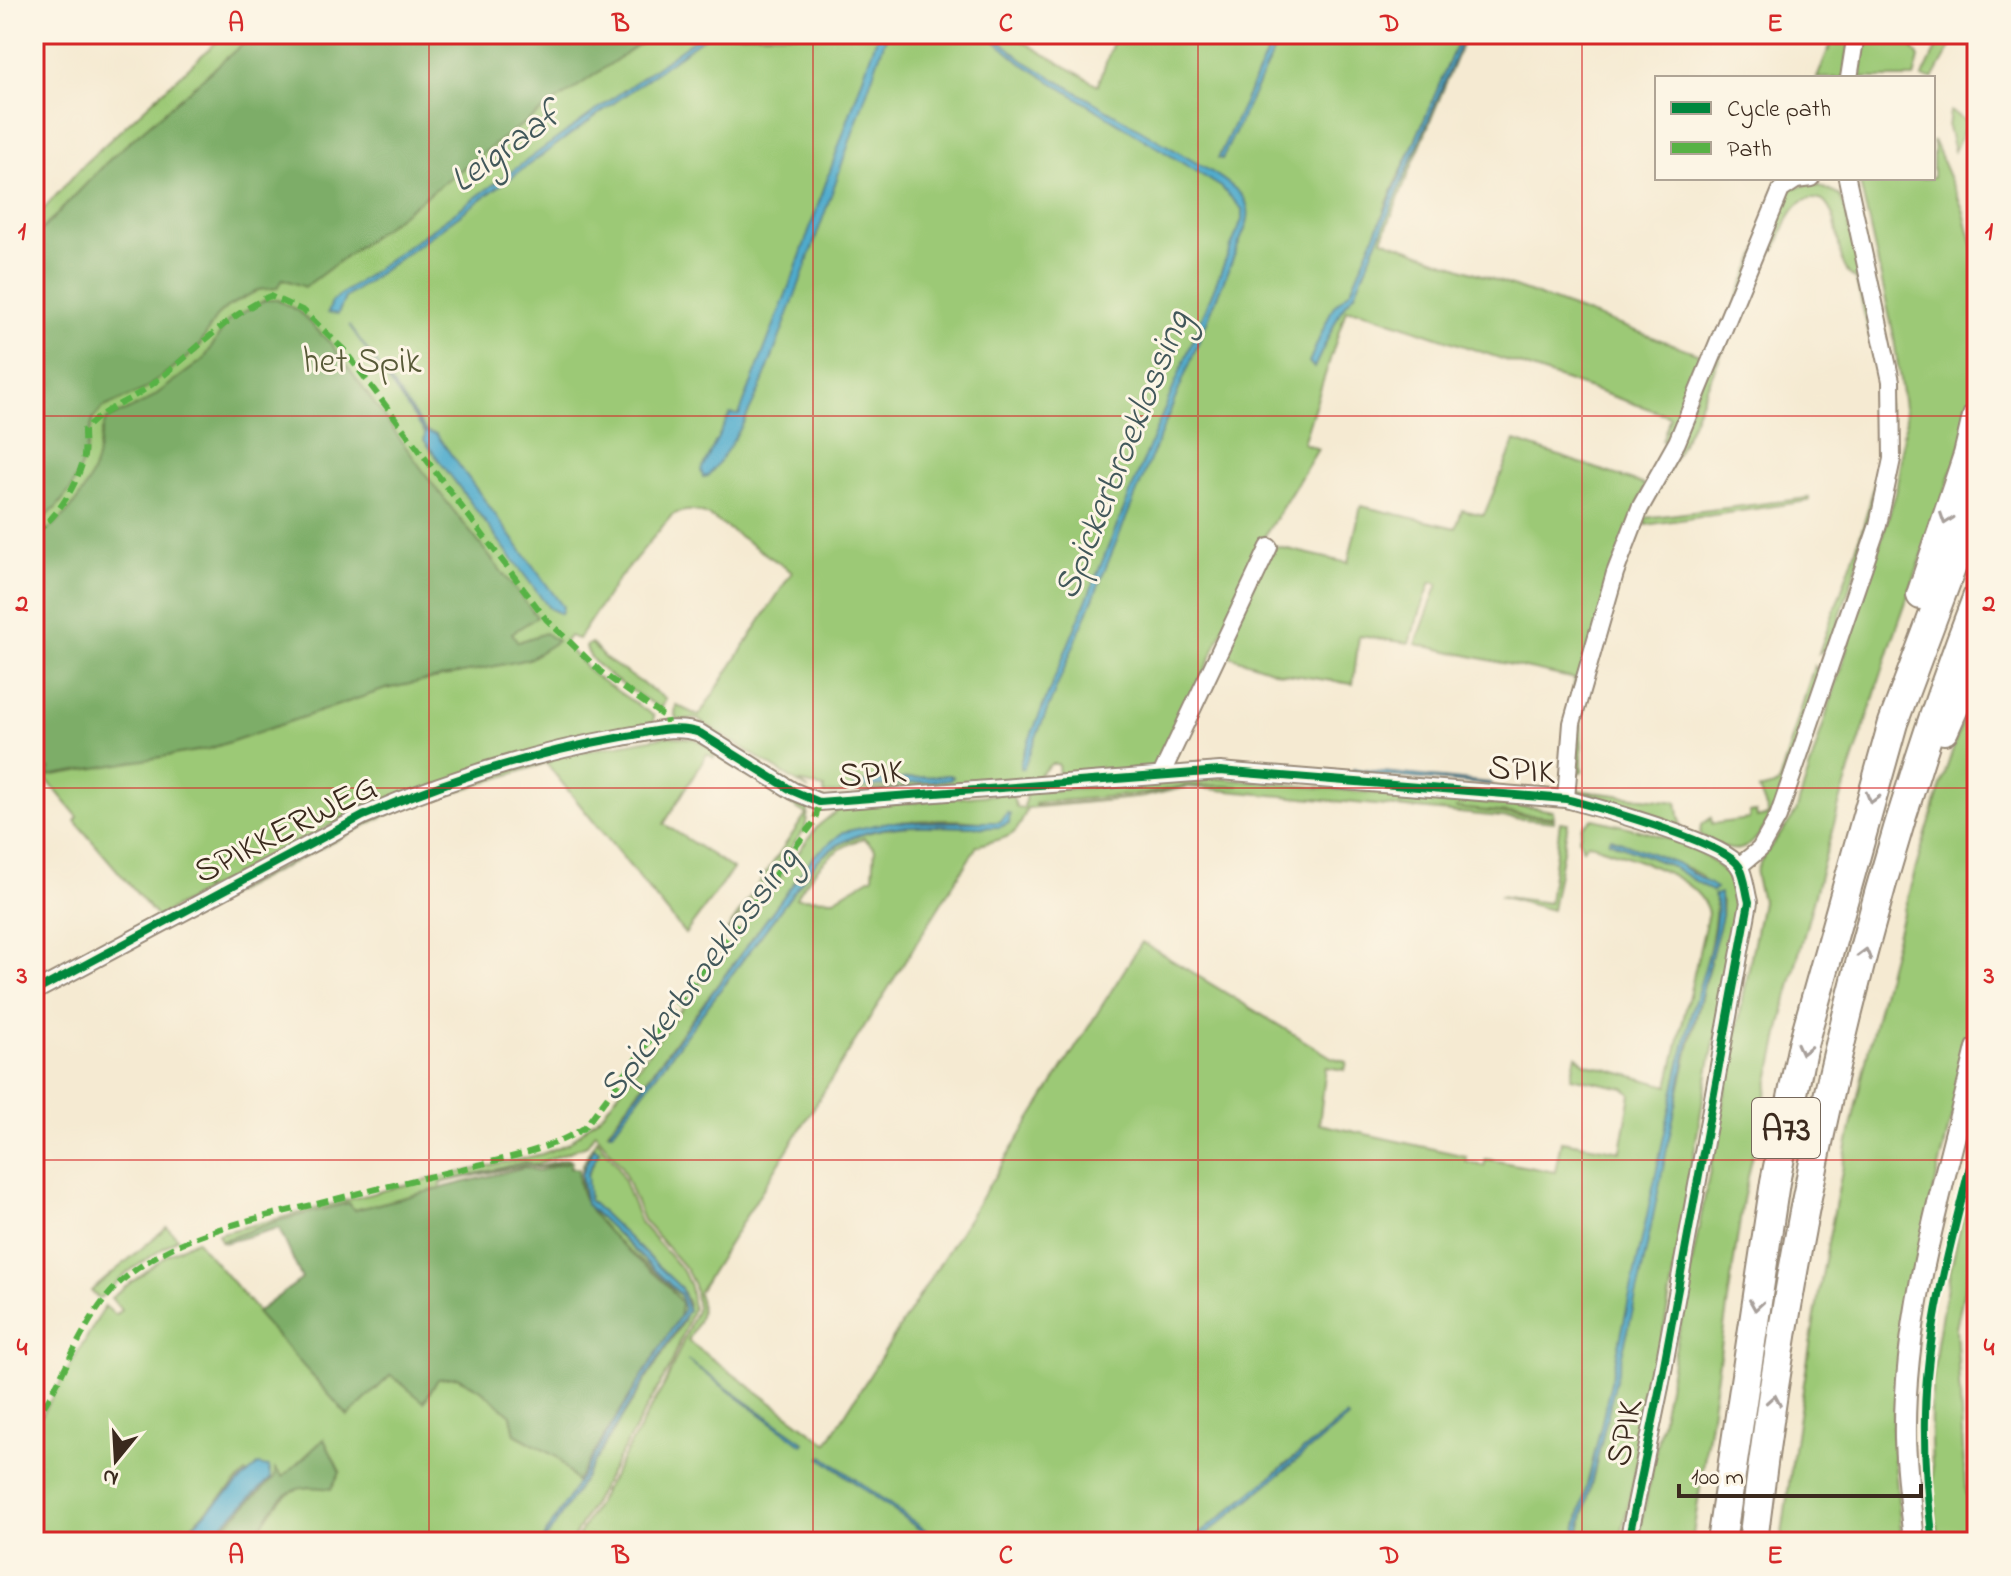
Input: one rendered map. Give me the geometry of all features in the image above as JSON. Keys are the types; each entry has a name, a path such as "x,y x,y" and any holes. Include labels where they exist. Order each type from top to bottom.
{"highway":[{"name":"A73","path":"1893,723 1897,672 1968,455 1977,417"},
{"name":"A73","path":"1721,1542 1775,1182 1803,1044 1893,723 1977,499"},
{"name":"A73","path":"1753,1542 1808,1192 1838,1053 1908,797 1977,598"},
{"name":"A73","path":"1908,797 1959,702 1977,656"}],"street":[{"path":"1849,76 1856,34"},
{"name":"SPIK","path":"1566,799 1572,723 1593,640 1640,508 1677,442 1781,190 1796,180"},
{"path":"1739,866 1760,849 1778,817 1878,525 1892,459 1891,381 1847,180"},
{"path":"1162,773 1269,547"},
{"name":"SPIK","path":"668,729 687,728 700,733 793,791 819,802 1162,773 1220,771 1566,799 1712,848 1739,866 1749,902 1660,1387 1628,1542"},
{"name":"SPIKKERWEG","path":"34,992 363,816 409,796 560,748 668,729"},
{"path":"1914,1542 1905,1438 1908,1368 1922,1280 1977,1048"}],"green space":[{"name":"het Spik","path":"225,34 1010,34 1098,85 1116,34 1466,34 1382,239 1708,357 1672,444 1662,441 1670,416 1361,311 1346,310 1303,443 1318,449 1264,537 1166,759 1157,767 1059,778 1058,764 1051,764 1037,777 1028,779 824,794 824,788 799,782 809,790 697,719 679,721 675,716 676,705 699,716 792,572 709,516 683,511 672,515 616,582 578,639 569,636 564,643 592,674 654,716 653,725 358,811 208,889 202,888 205,891 157,917 75,821 78,817 43,775 34,776 34,220 85,163","holes":["1463,36 1453,64 1354,292 1389,198","952,776 950,780 854,788 856,783"]},
{"path":"254,34 654,34 510,133 305,287 283,279 277,288 258,290 227,307 216,317 197,350 144,390 102,408 93,419 85,457 71,489 55,509 34,525 34,238 112,157"},
{"path":"1835,34 1851,34 1844,76 1818,76"},
{"path":"1865,34 1932,34 1919,38 1913,48 1919,58 1914,76 1861,76"},
{"path":"1943,34 1958,34 1935,76 1923,76"},
{"path":"1950,111 1968,122 1954,151 1948,128"},
{"path":"1977,135 1977,205 1968,162"},
{"path":"1935,145 1963,209 1977,261 1977,375 1968,427 1892,641 1839,805 1787,998 1743,1200 1692,1542 1638,1542 1762,901 1756,874 1761,860 1796,812 1896,492 1906,421 1893,332 1859,180 1935,180"},
{"path":"1814,183 1840,196 1845,208 1880,350 1886,398 1883,462 1869,524 1830,646 1819,653 1863,526 1878,460 1881,427 1876,365 1856,280 1843,263 1834,220 1823,201 1813,199 1797,206 1786,222 1776,249 1770,251 1766,247 1689,430 1644,518 1809,498 1809,501 1646,525 1643,515 1780,200 1791,188"},
{"path":"265,300 278,300 300,312 331,344 432,483 537,617 512,633 518,642 545,633 557,641 529,659 386,689 209,749 48,776 50,769 34,771 34,539 55,524 80,496 92,474 107,419 146,402 204,359 228,321"},
{"path":"1515,441 1645,485 1568,720 1575,679 1416,644 1438,584 1431,582 1409,643 1359,636 1353,684 1280,673 1223,654 1270,545 1348,563 1361,506 1456,528 1462,510 1484,515"},
{"path":"591,643 604,658 666,699 661,709 596,664 586,646"},
{"path":"1814,666 1821,673 1809,714 1790,772 1767,824 1754,841 1735,850 1700,835 1701,825 1711,818 1712,824 1749,819 1749,813 1756,812 1757,818 1769,815 1759,790 1778,785"},
{"path":"1977,679 1977,1011 1907,1301 1892,1432 1902,1542 1781,1542 1814,1322 1856,1105 1909,891"},
{"path":"1581,724 1582,771 1574,774 1574,787 1572,767 1576,728"},
{"path":"667,736 695,739 715,751 714,758 707,754 664,824 733,869 685,934 546,763 392,812 168,926 397,806 548,758"},
{"path":"1215,778 1536,808 1553,811 1554,817 1455,808 1554,819 1554,822 1187,787 1144,797 1027,808 1014,833 977,846 698,1293 701,1312 688,1341 827,1443 1142,942 1331,1057 1347,1062 1345,1070 1326,1067 1319,1124 1466,1156 1466,1162 1484,1166 1486,1159 1555,1172 1561,1141 1621,1151 1631,1094 1624,1088 1571,1077 1576,1055 1584,1063 1668,1086 1708,913 1702,899 1691,887 1658,868 1588,843 1583,849 1579,838 1582,826 1593,819 1658,836 1701,854 1719,867 1733,883 1741,902 1703,1100 1656,1376 1620,1542 1577,1542 1721,920 1722,901 1714,895 1709,952 1679,1067 1573,1542 1197,1542 1346,1416 1190,1542 942,1542 821,1458 937,1542 575,1542 667,1380 697,1308 694,1285 686,1269 643,1220 621,1165 595,1132 587,1145 534,1165 526,1162 440,1183 441,1190 221,1241 218,1234 401,1186 542,1154 569,1143 604,1112 818,826 839,809 1011,793 1017,808 1024,808 1026,792","holes":["1187,785 1239,786 1187,786 1142,797 1035,806 1035,803 1144,794","1007,813 1009,820 1000,827 927,826 881,830 837,846 817,861 613,1132 608,1131 813,857 828,845 861,830 897,822 1002,821","864,838 875,849 873,876 834,899 796,898 824,861","1611,838 1689,869 1700,875 1712,891 1669,865 1609,841"]},
{"path":"1574,790 1677,802 1681,828 1575,797"},
{"path":"798,802 809,806 805,829 707,960 806,814 792,805"},
{"path":"1560,822 1568,823 1552,910 1499,896 1549,903"},
{"path":"597,1139 618,1166 640,1222 683,1271 690,1286 693,1308 670,1367 571,1542 544,1542 683,1321 688,1304 681,1288 589,1200 586,1178 599,1151 594,1147 584,1163"},
{"path":"1977,1158 1977,1228 1956,1328 1965,1484 1976,1542 1938,1542 1932,1465 1932,1388 1950,1272"},
{"path":"567,1159 572,1162 570,1167 579,1169 580,1186 597,1219 670,1288 681,1303 679,1317 576,1482 557,1457 515,1434 511,1415 480,1389 457,1377 438,1379 424,1402 391,1375 348,1416 256,1313 302,1279 279,1228 224,1243 221,1241 277,1221 349,1203 354,1210 525,1167 538,1171 569,1162 538,1168 526,1165 439,1183 526,1162 538,1166"},
{"path":"583,1171 586,1203 581,1182"},
{"path":"587,1205 680,1295 684,1309 541,1542 268,1542 261,1527 282,1498 306,1487 331,1488 340,1472 283,1477 277,1471 275,1477 208,1542 204,1542 271,1478 246,1473 174,1542 104,1542 99,1535 88,1542 34,1542 34,1428 105,1306 115,1315 121,1310 111,1298 167,1255 196,1240 348,1416 391,1375 457,1377 480,1389 511,1415 515,1434 557,1457 576,1481 680,1311 679,1301 670,1288 607,1232"},
{"path":"167,1227 178,1238 128,1272 99,1299 91,1291"},
{"path":"324,1439 340,1472 331,1489 296,1489 282,1498 261,1527 268,1542 208,1542 275,1477 275,1469 283,1477"}],"water":[{"path":"702,34 709,34 345,298 338,314 328,313 332,301"},
{"path":"878,34 887,34 767,370 736,436 708,476 703,477 701,470 730,414 739,415 795,271"},
{"path":"987,34 992,34 1023,60 1215,174 1242,196 1248,210 1245,229 1023,769 1020,768 1021,760 1242,220 1242,209 1221,187 1021,63"},
{"path":"1276,34 1282,34 1222,159 1218,158"},
{"path":"1461,34 1465,34 1355,293 1341,310 1314,368 1309,362 1333,307 1351,290"},
{"path":"349,325 427,432 436,434 563,607 561,614 549,608 424,440 425,433"},
{"path":"1353,769 1490,783 1492,785 1352,773"},
{"path":"953,777 950,780 854,788 855,783"},
{"path":"1007,813 1010,814 1009,823 1000,827 904,826 880,829 858,835 817,861 613,1132 609,1132 813,857 843,832 889,822 999,822"},
{"path":"1611,838 1676,863 1716,888 1712,891 1669,865 1609,841"},
{"path":"1720,893 1721,920 1690,1036 1640,1280 1577,1542 1573,1542 1690,1019 1713,938 1716,921 1714,895"},
{"path":"594,1147 599,1151 587,1174 589,1200 681,1288 688,1310 548,1536 541,1542 684,1309 680,1294 586,1204 581,1175"},
{"path":"687,1360 804,1442 803,1445 801,1444"},
{"path":"1346,1416 1348,1418 1197,1542 1190,1542"},
{"path":"823,1456 942,1542 937,1542 821,1458"},
{"path":"258,1465 268,1467 271,1478 204,1542 174,1542"}],"marked path":[{"path":"34,532 51,519 72,488 82,466 84,430 107,411 151,385 237,315 270,296 304,311 344,350 546,619 601,672 666,718 668,729"},
{"path":"34,1421 86,1328 110,1293 125,1278 168,1250 241,1223 529,1152 584,1128 815,821 819,802"}],"cycle path":[{"path":"34,992 363,816 394,803 522,760 661,730 681,729 700,733 793,791 819,802 1220,771 1566,799 1659,827 1729,857 1741,870 1749,902 1660,1387 1628,1542"},
{"path":"1933,1542 1925,1418 1930,1347 1941,1287 1977,1138"}],"water label":[{"name":"Leigraaf","path":"504,146"},
{"name":"Spickerbroeklossing","path":"1120,454"},
{"name":"Spickerbroeklossing","path":"697,973"}]}
